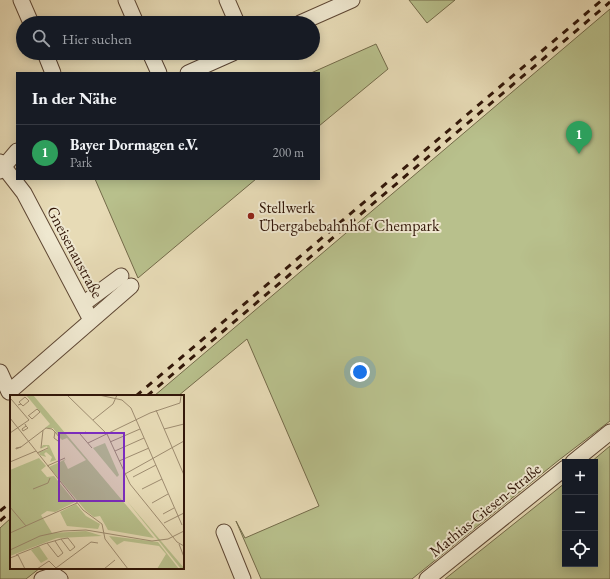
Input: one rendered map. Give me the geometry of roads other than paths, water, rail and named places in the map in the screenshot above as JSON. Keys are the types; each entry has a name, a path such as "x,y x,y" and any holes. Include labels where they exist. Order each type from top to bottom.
{"street":[{"path":"22,0 29,16"},
{"path":"126,0 133,16"},
{"path":"227,0 234,16"},
{"path":"316,16 352,0"},
{"path":"47,60 53,72"},
{"path":"153,60 158,72"},
{"path":"190,72 217,60"},
{"path":"1,167 16,153"},
{"name":"Gneisenaustraße","path":"1,167 24,193 91,320"},
{"name":"Gneisenaustraße","path":"0,372 9,392 91,320 126,281 83,304"},
{"path":"577,459 610,432"},
{"name":"Mathias-Giesen-Straße","path":"427,579 562,470"},
{"path":"224,532 243,579"},
{"path":"42,579 54,575 60,579"}],"railway":[{"path":"137,395 602,0"},
{"path":"148,395 610,2"},
{"path":"0,511 10,503"},
{"path":"0,521 10,512"}],"place":[{"name":"Bayer Dormagen e.V.","path":"579,154"},
{"name":"Stellwerk Übergabebahnhof Chempark","path":"251,216"}]}
